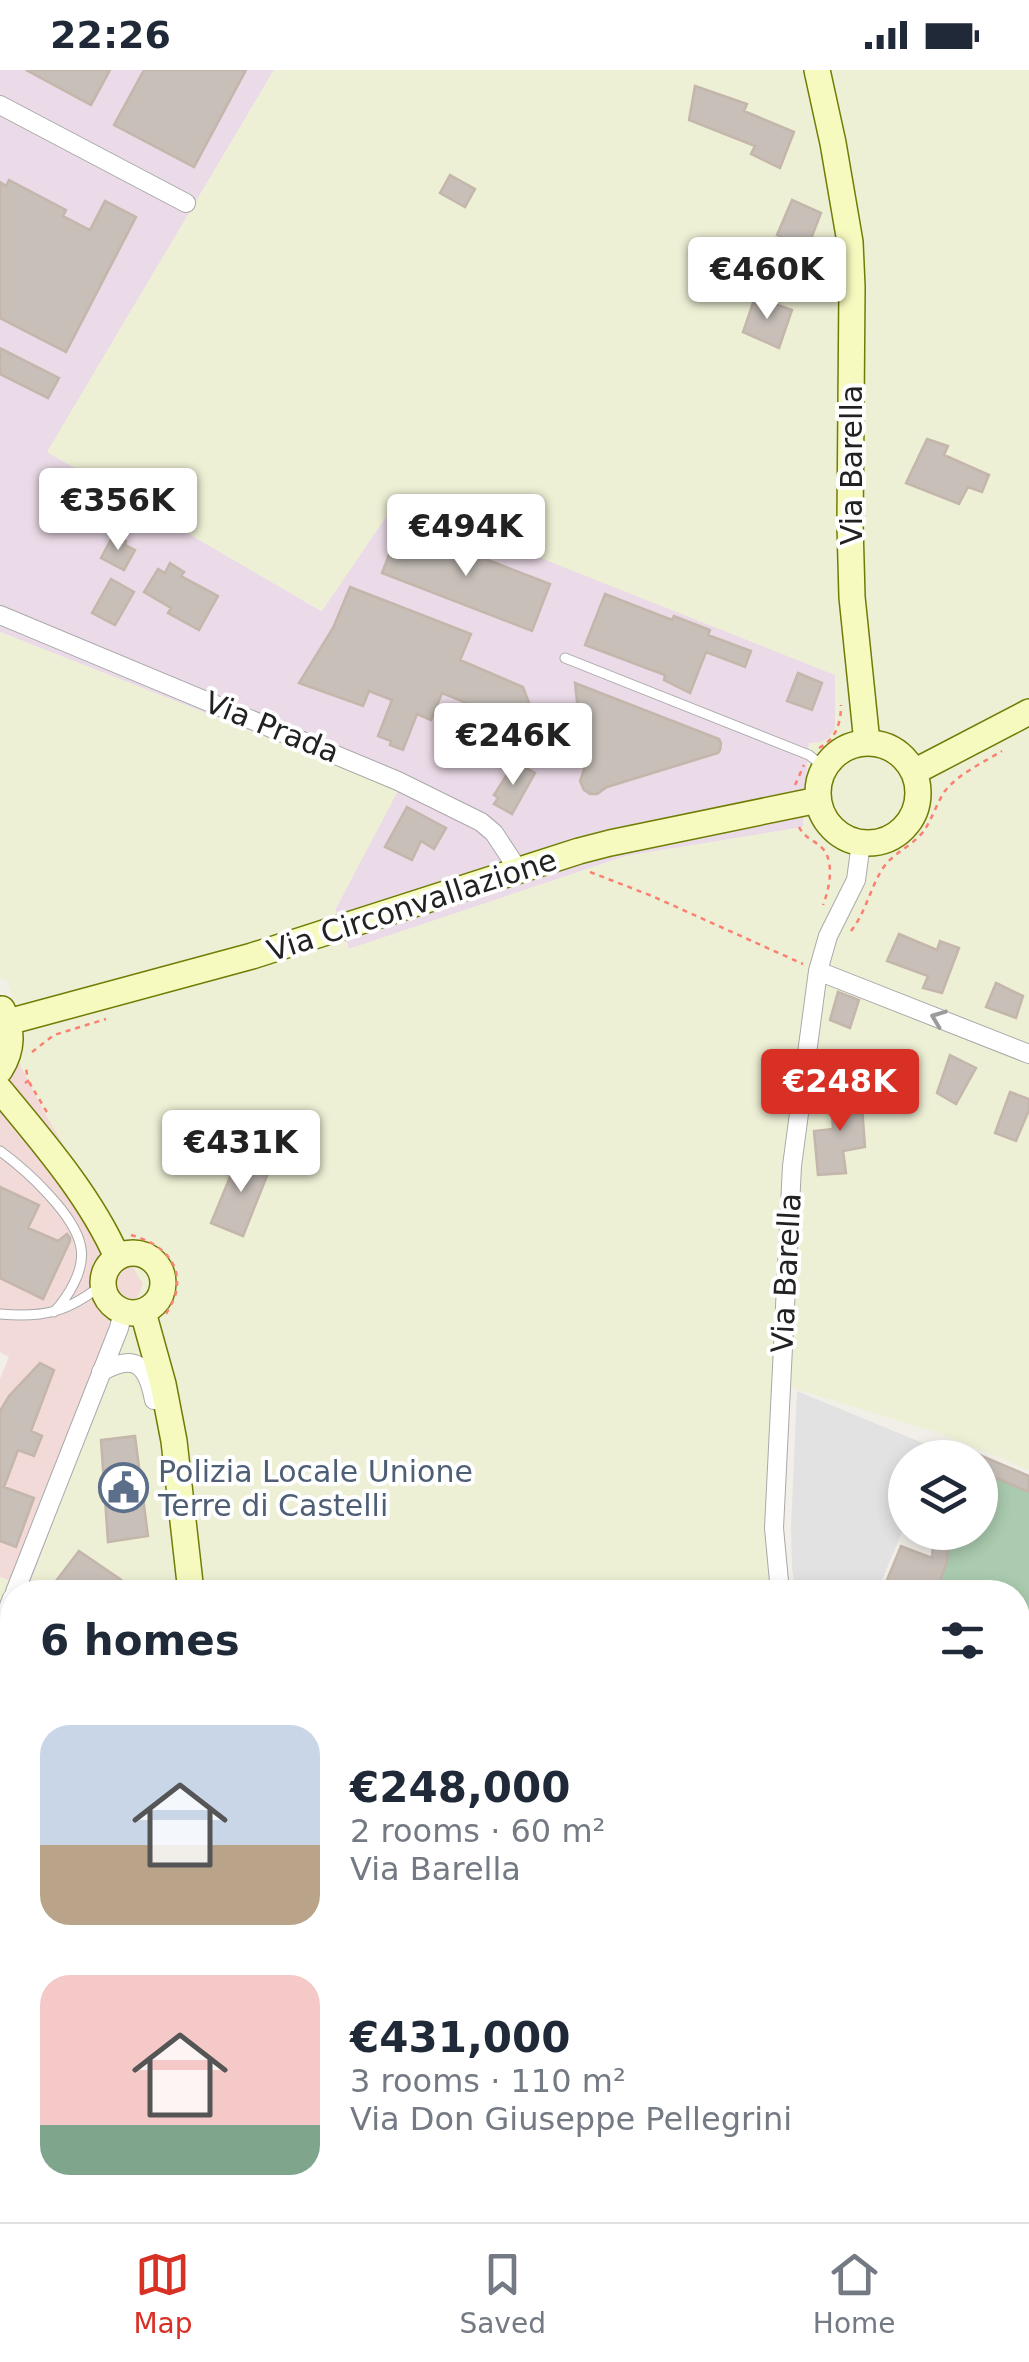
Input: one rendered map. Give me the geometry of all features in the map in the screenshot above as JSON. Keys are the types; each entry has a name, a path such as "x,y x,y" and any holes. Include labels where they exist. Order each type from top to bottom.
{"main road":[{"name":"Via Barella","path":"817,70 850,242 852,579 868,743"},
{"path":"914,772 1029,712"},
{"path":"868,743 890,748 908,762 918,787 918,802 904,829 876,843 861,843 838,833 822,813 818,800 825,768 843,750 868,743"},
{"name":"Via Circonvallazione","path":"4,1015 252,956 610,842 818,800"},
{"path":"0,1070 10,1047 4,1015"},
{"path":"3,1094 49,1150 81,1203 104,1228 117,1258"},
{"path":"142,1254 161,1270 162,1295 151,1308 133,1312 109,1301 103,1284 106,1269 117,1258 142,1254"},
{"path":"133,1312 163,1384 174,1440 190,1580"}],"street":[{"path":"0,105 186,202"},
{"name":"Via Prada","path":"0,615 398,780 481,822 494,832 520,872"},
{"name":"Via Barella","path":"779,1580 774,1514 792,1166 818,971 828,936 856,880 861,843"},
{"path":"818,971 1029,1054"},
{"path":"20,1580 119,1328 133,1312"},
{"path":"101,1372 122,1361 141,1367 151,1384 158,1424 174,1440"}],"lane":[{"path":"566,658 809,756 825,768"},
{"path":"0,1152 47,1192 77,1234 82,1253 68,1296 54,1312"},
{"path":"47,1192 60,1196"},
{"path":"0,1314 21,1316 64,1310 103,1284"}],"path":[{"path":"848,934 881,870 925,829 948,786 1014,744"},
{"path":"585,869 818,971"},
{"path":"3,1094 28,1081 30,1053 54,1035 114,1016"}],"shaded area":[{"path":"0,70 274,70 48,451 321,611 397,500 836,675 835,727 829,738 809,744 803,827 626,856 349,949 335,910 398,789 0,632"},
{"path":"19,1062 143,1284 31,1580 0,1577 0,1379 9,1357 0,1352 0,1067"},
{"path":"797,1391 915,1440 888,1440 888,1550 895,1550 882,1580 794,1580"}],"green space":[{"path":"274,70 1029,70 1029,1470 998,1457 998,1440 956,1440 773,1382 765,1518 771,1580 32,1580 143,1284 19,1062 20,1021 7,981 0,978 0,632 399,789 335,910 349,949 626,856 803,827 809,743 829,738 835,727 835,675 397,501 322,611 47,452"},
{"path":"998,1463 1029,1476 1029,1580 887,1580 899,1550 932,1558 933,1550 998,1550"}],"building":[{"path":"26,70 110,70 91,105"},
{"path":"144,70 246,70 194,167 114,125"},
{"path":"695,86 747,104 744,111 794,132 780,168 751,154 755,146 689,120"},
{"path":"450,175 475,189 465,207 440,193"},
{"path":"9,180 66,210 63,216 90,230 105,201 136,217 66,352 0,318 0,182 6,186"},
{"path":"792,200 821,213 807,249 777,235"},
{"path":"755,297 792,310 779,348 743,332"},
{"path":"0,348 59,378 48,398 0,374"},
{"path":"927,439 948,446 944,455 989,475 982,492 968,487 959,504 906,483"},
{"path":"400,526 550,584 532,631 382,573"},
{"path":"114,534 135,550 124,570 101,558"},
{"path":"170,563 184,572 181,576 218,596 199,630 168,613 171,608 144,592 158,569 165,573"},
{"path":"111,579 134,592 115,625 92,613"},
{"path":"350,587 471,634 460,660 523,687 531,708 524,726 442,693 431,720 417,714 403,750 378,736 392,700 369,691 363,706 299,683 333,628"},
{"path":"605,594 710,630 708,635 751,651 745,667 706,652 690,693 664,680 665,675 585,645"},
{"path":"798,673 822,683 812,710 787,701"},
{"path":"575,683 719,739 720,750 590,794 580,781 586,763"},
{"path":"515,762 535,773 512,814 494,804 498,798 494,795"},
{"path":"407,807 446,828 434,849 421,841 412,860 385,847"},
{"path":"899,934 937,950 940,941 959,948 942,993 923,988 928,976 887,961"},
{"path":"996,983 1023,996 1016,1018 986,1007"},
{"path":"838,992 859,1000 850,1028 830,1020"},
{"path":"950,1055 976,1068 956,1104 937,1093"},
{"path":"1010,1092 1029,1099 1029,1110 1016,1141 995,1133"},
{"path":"861,1093 865,1147 843,1151 846,1173 818,1175 814,1131 833,1129 831,1096"},
{"path":"240,1153 271,1166 243,1236 211,1223"},
{"path":"0,1187 39,1205 28,1228 58,1241 67,1234 70,1238 43,1299 0,1278"},
{"path":"40,1363 54,1370 31,1431 42,1436 34,1456 18,1450 4,1487 34,1498 16,1547 0,1541 0,1411"},
{"name":"Polizia Locale Unione Terre di Castelli","path":"135,1436 148,1536 108,1542 101,1440"},
{"path":"998,1463 1029,1476 1029,1492 998,1479"},
{"path":"899,1550 932,1558 933,1550 948,1550 940,1580 887,1580"},
{"path":"79,1551 121,1580 57,1580"}],"place":[{"name":"Polizia Locale Unione Terre di Castelli","path":"123,1488"}]}
